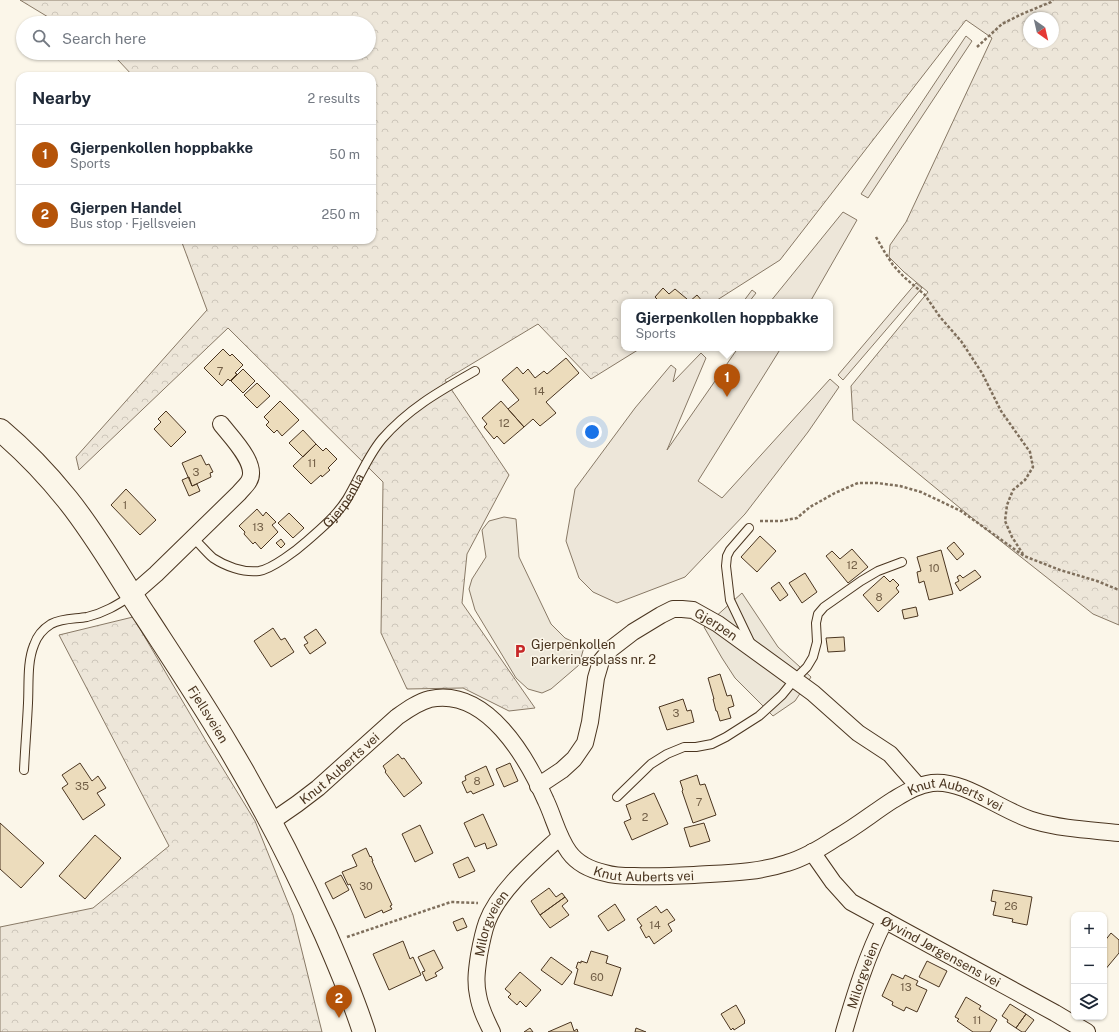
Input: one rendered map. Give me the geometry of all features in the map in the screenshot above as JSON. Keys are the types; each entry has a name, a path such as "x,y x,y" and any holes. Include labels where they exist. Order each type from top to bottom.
{"main road":[{"name":"Fjellsveien","path":"0,430 23,450 68,500 89,529 217,727 250,784 308,896 348,987 364,1032"}],"street":[{"path":"132,595 193,538 239,493 249,481 252,470 245,454 221,424"},
{"name":"Gjerpen","path":"538,786 574,760 585,744 590,722 596,678 601,662 611,649 633,632 661,615 672,609 682,608 693,610 718,624 795,679 858,733 890,754 918,786"},
{"name":"Knut Auberts vei","path":"270,822 318,788 396,717 410,707 430,700 446,698 474,705 489,716 512,740 546,800 560,837 569,853 592,869 607,874 657,877 734,872 768,868 789,863 838,838 875,811 918,786 941,782 969,791 1034,821 1061,827 1119,833"},
{"name":"Milorgveien","path":"492,1032 484,1015 478,995 476,975 481,944 487,922 494,908 520,875 560,837"},
{"name":"Øyvind Jørgensens vei","path":"812,852 833,882 851,902 1055,1013 1086,1032"},
{"name":"Milorgveien","path":"844,1032 855,994 877,936 885,920"}],"lane":[{"name":"Gjerpenlia","path":"193,538 213,558 233,568 247,571 260,571 273,566 302,545 336,514 347,499 371,454 400,419 422,403 475,371"},
{"path":"749,528 730,550 727,556 726,566 730,600 754,650"},
{"path":"617,797 651,764 667,754 684,747 696,747 712,744 759,716 782,696 795,679 807,667 813,657 817,642 816,623 818,614 861,581 878,571 902,562"},
{"path":"24,770 29,664 33,646 37,638 43,630 52,624 61,621 88,617 104,612 132,595"}],"path":[{"path":"977,47 1002,24 1053,0"},
{"path":"876,237 897,269 925,295 940,317 961,341 982,373 1001,411 1030,452 1033,466 1025,480 1013,490 1007,505 1005,521 1012,537 1024,556"},
{"path":"749,528 756,522 781,521 797,518 810,506 858,483 877,483 900,486 921,492 961,511 1024,556 1119,590"},
{"path":"329,944 451,902 483,903 494,908"}],"green space":[{"path":"20,0 1119,0 1119,625 1093,614 988,531 853,420 851,386 928,292 889,257 890,245 906,222 992,38 966,20 780,260 719,299 621,299 621,351 636,351 591,379 538,324 445,380 509,475 467,554 462,603 535,708 509,711 463,688 407,689 381,633 383,482 228,328 79,470 76,457 207,310 182,244 376,244 376,72 129,72 118,60 376,60 376,16 46,16"},
{"path":"966,36 972,41 868,198 861,194"},
{"path":"843,212 857,220 812,299 772,299"},
{"path":"916,283 922,288 843,380 838,375"},
{"path":"752,290 756,293 751,299 745,299"},
{"path":"736,351 779,351 698,481 722,498 830,379 839,387 808,432 745,514 685,577 617,603 593,592 579,578 566,541 575,489 635,408 671,365 676,369 673,382 701,353 706,358 667,450"},
{"path":"133,617 255,821 293,915 322,1032 0,1032 0,927 93,908 169,846 59,635"}],"shaded area":[{"path":"504,517 516,519 519,557 551,624 565,638 584,647 579,665 551,689 542,693 528,689 516,678 475,610 469,589 472,579 486,557 482,530 489,521"},
{"path":"742,593 778,647 811,677 795,701 773,716 735,678 704,627"}],"building":[{"path":"663,288 669,294 675,289 687,299 657,299 655,297"},
{"path":"697,295 700,299 692,299"},
{"path":"223,349 230,356 232,354 243,365 230,381 228,379 222,386 204,368"},
{"path":"566,358 579,373 546,402 556,413 540,426 533,419 524,427 508,409 519,400 502,380 517,367 523,374 528,369 535,378 544,371 547,374"},
{"path":"243,369 255,381 243,393 231,381"},
{"path":"257,383 270,396 257,408 244,395"},
{"path":"280,401 299,420 282,436 277,430 274,433 266,425 269,422 264,417"},
{"path":"501,401 524,427 504,444 497,436 494,439 484,427 487,424 482,418"},
{"path":"166,411 186,432 171,447 154,429 161,422 158,419"},
{"path":"303,430 316,444 303,457 289,443"},
{"path":"316,444 323,451 326,448 337,459 328,468 330,470 322,477 321,475 311,484 293,466"},
{"path":"201,455 206,465 209,464 213,472 210,473 211,477 192,486 182,463"},
{"path":"189,477 192,486 197,484 200,491 189,496 182,480"},
{"path":"126,489 156,520 140,535 111,505"},
{"path":"257,509 263,516 266,512 276,522 272,525 278,532 261,549 255,542 253,544 239,526"},
{"path":"289,513 304,528 293,538 278,523"},
{"path":"760,536 776,551 757,572 741,557"},
{"path":"281,539 285,544 281,548 276,543"},
{"path":"954,542 964,554 957,560 947,548"},
{"path":"852,549 868,567 848,583 826,556 832,551 840,559"},
{"path":"941,550 953,594 929,600 924,581 919,583 917,572 921,571 917,557"},
{"path":"975,570 981,577 960,591 955,583 959,581 957,577 960,575 963,578"},
{"path":"805,573 817,592 802,603 789,583"},
{"path":"884,576 890,582 893,579 899,585 896,588 899,592 878,612 863,595"},
{"path":"779,582 788,595 780,601 771,588"},
{"path":"916,607 918,616 904,619 902,610"},
{"path":"273,628 281,640 285,638 294,652 271,667 254,641"},
{"path":"316,629 326,643 310,654 304,645 308,643 304,637"},
{"path":"844,637 845,651 828,652 826,638"},
{"path":"720,674 727,696 731,695 734,706 728,708 731,718 720,721 708,678"},
{"path":"683,699 687,711 691,710 694,722 667,730 659,707"},
{"path":"398,754 402,759 404,758 422,783 404,797 385,772 386,771 383,766"},
{"path":"80,763 92,781 98,776 106,788 97,793 105,805 83,820 62,788 68,784 62,775"},
{"path":"510,763 518,781 504,787 496,769"},
{"path":"486,766 494,785 473,794 471,791 467,793 462,782 466,780 465,776"},
{"path":"697,775 700,785 705,784 716,815 693,823 680,781"},
{"path":"654,793 668,824 632,840 624,822 631,819 626,805"},
{"path":"483,814 497,845 487,849 485,843 475,847 464,823"},
{"path":"0,823 44,863 21,888 0,869"},
{"path":"704,823 710,841 690,847 684,828"},
{"path":"420,825 433,853 415,862 402,834"},
{"path":"95,835 121,858 85,899 59,876"},
{"path":"366,848 370,857 371,856 392,905 390,906 392,909 383,913 382,910 365,918 350,884 348,885 342,872 357,866 352,855"},
{"path":"468,857 475,871 459,878 453,864"},
{"path":"341,875 349,890 333,899 325,883"},
{"path":"549,888 556,897 562,893 565,897 540,915 531,901"},
{"path":"993,890 1032,897 1027,925 1012,922 1013,919 993,915 996,902 991,901"},
{"path":"565,897 568,901 562,906 569,915 550,928 540,915"},
{"path":"615,904 625,920 608,931 598,916"},
{"path":"656,906 661,913 667,909 675,920 668,924 672,931 654,944 649,936 646,938 640,927 642,926 637,919"},
{"path":"463,918 467,927 457,931 453,922"},
{"path":"1111,933 1119,940 1119,953 1107,967 1107,948 1107,938"},
{"path":"403,941 410,959 413,957 421,975 389,990 373,954"},
{"path":"434,950 443,968 435,973 437,976 426,981 422,972 425,971 418,957"},
{"path":"591,951 608,956 606,963 621,968 612,996 574,984 578,969 576,968 578,962 581,963 581,961 587,963"},
{"path":"551,957 572,972 562,985 541,970"},
{"path":"927,961 947,971 939,987 919,977"},
{"path":"520,972 541,990 526,1007 520,1001 517,1005 508,997 511,994 505,989"},
{"path":"892,974 903,979 905,975 918,981 916,985 927,990 917,1012 906,1007 904,1011 892,1005 893,1002 882,996"},
{"path":"966,997 981,1006 979,1009 997,1020 990,1032 973,1032 957,1021 959,1019 955,1017"},
{"path":"1010,1004 1026,1014 1016,1028 1007,1022 1008,1020 1002,1016"},
{"path":"736,1005 745,1023 734,1030 733,1028 731,1030 721,1014"},
{"path":"1026,1014 1034,1020 1025,1032 1022,1032 1016,1028"},
{"path":"571,1022 574,1031 577,1029 578,1032 548,1032"},
{"path":"530,1028 533,1032 524,1032"},
{"path":"636,1028 646,1032 635,1032"}],"place":[{"name":"Gjerpenkollen hoppbakke","path":"727,397"},
{"name":"Gjerpenkollen parkeringsplass nr. 2","path":"520,651"},
{"name":"Gjerpen Handel","path":"339,1018"}]}
